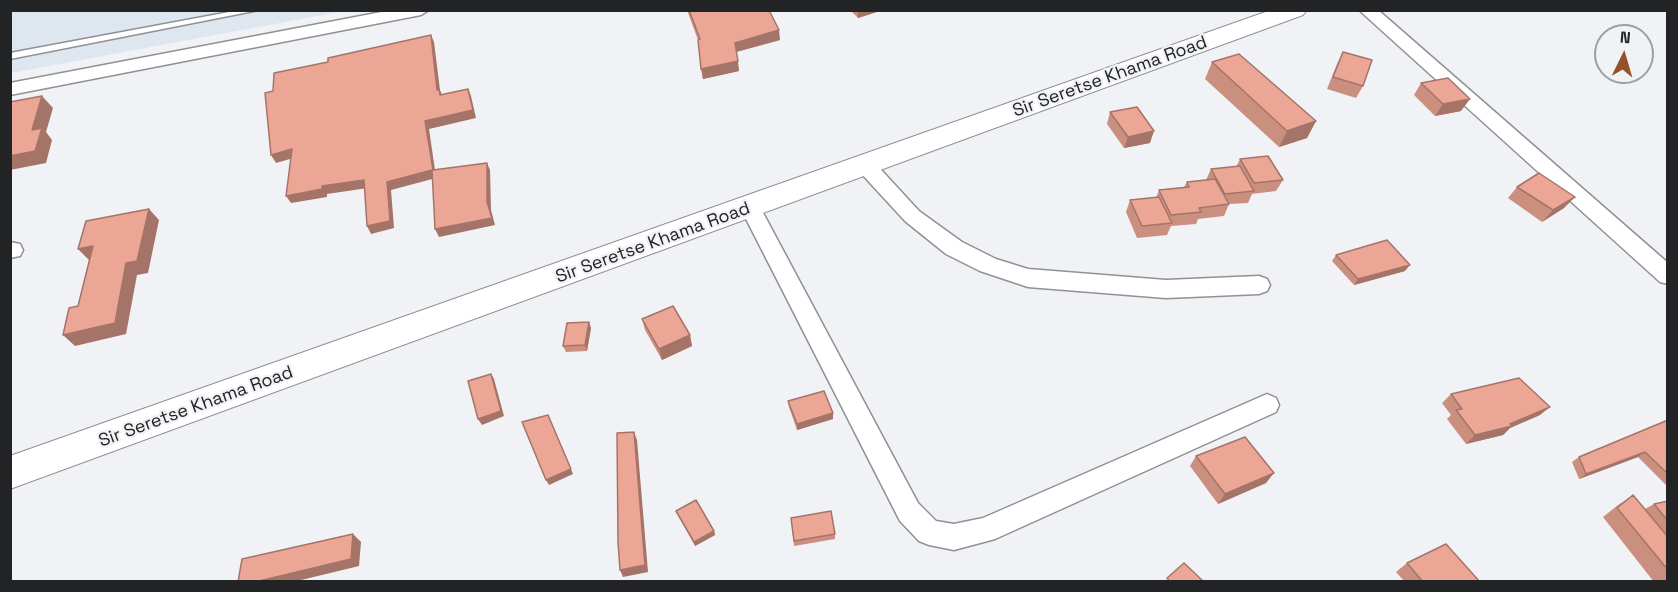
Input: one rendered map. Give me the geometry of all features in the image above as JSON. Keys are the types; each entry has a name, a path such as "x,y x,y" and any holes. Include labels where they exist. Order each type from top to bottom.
{"main road":[{"name":"Sir Seretse Khama Road","path":"10,473 751,208 1295,10"}],"street":[{"path":"10,90 421,10"},
{"path":"1367,10 1668,276"},
{"path":"866,166 912,216 954,248 988,265 1028,278 1166,289 1259,285"},
{"path":"751,208 909,512 929,531 954,537 985,530 1267,405"}],"lane":[{"path":"10,56 255,10"}],"shaded area":[{"path":"11,11 344,11 11,73"}],"building":[{"path":"689,10 769,10 779,30 735,43 738,61 701,69 698,40 700,39"},
{"path":"431,35 437,90 439,89 440,95 468,89 473,110 425,121 433,170 487,163 487,202 492,218 435,229 432,170 387,182 390,221 367,226 364,180 322,186 322,189 286,196 292,149 271,155 265,93 273,91 274,73 328,62 328,58"},
{"path":"1343,52 1372,60 1363,86 1333,77"},
{"path":"1239,54 1316,121 1287,131 1212,62"},
{"path":"1448,78 1470,99 1443,104 1421,83"},
{"path":"42,96 32,130 42,128 35,151 10,156 10,102"},
{"path":"1137,107 1154,131 1128,137 1110,112"},
{"path":"1268,156 1283,180 1254,183 1240,159"},
{"path":"1240,166 1254,191 1225,194 1211,169"},
{"path":"1539,173 1575,197 1553,210 1517,187"},
{"path":"1215,179 1229,204 1199,208 1201,212 1171,215 1159,190 1189,187 1187,182"},
{"path":"1159,197 1172,223 1142,226 1130,200"},
{"path":"149,209 137,261 126,263 115,323 63,335 69,308 78,306 93,246 78,249 86,221"},
{"path":"1387,240 1410,265 1358,279 1336,255"},
{"path":"673,306 690,335 659,349 642,319"},
{"path":"589,322 585,345 563,346 567,323"},
{"path":"491,374 501,411 478,419 468,381"},
{"path":"1519,378 1550,407 1510,424 1512,426 1475,435 1456,410 1462,409 1451,394"},
{"path":"824,391 833,413 797,424 788,401"},
{"path":"548,415 571,469 546,480 522,422"},
{"path":"1668,420 1668,474 1645,452 1586,474 1579,457"},
{"path":"634,432 645,565 620,570 617,433"},
{"path":"1245,437 1274,473 1225,494 1196,456"},
{"path":"1633,495 1668,537 1668,570 1617,508"},
{"path":"696,500 714,531 694,542 676,511"},
{"path":"1668,501 1668,521 1654,504"},
{"path":"831,511 835,534 794,541 791,518"},
{"path":"353,534 351,559 255,582 238,582 242,559"},
{"path":"1446,544 1480,582 1423,582 1407,563"},
{"path":"1184,563 1204,582 1170,582 1167,578"}]}
